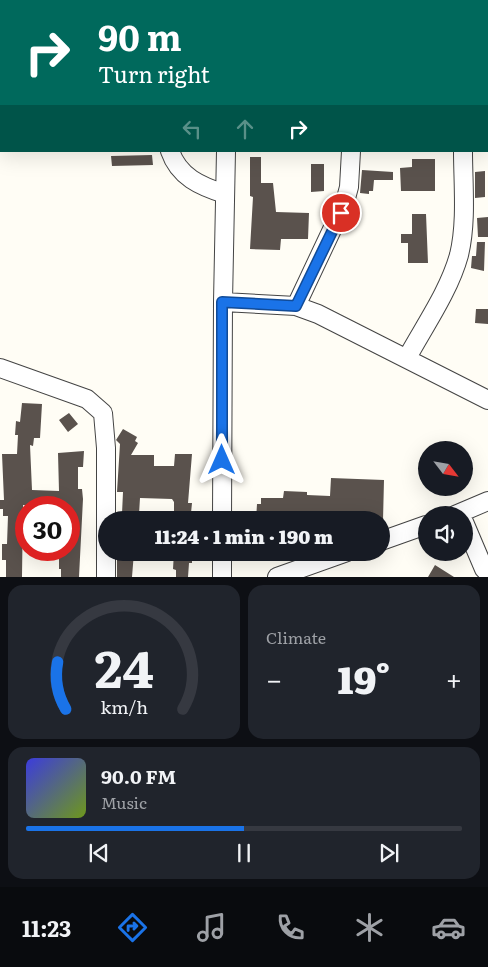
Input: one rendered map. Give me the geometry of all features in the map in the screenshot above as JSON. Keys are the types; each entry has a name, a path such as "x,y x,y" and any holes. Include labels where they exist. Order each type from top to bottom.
{"street":[{"path":"170,152 174,162 189,178 225,194"},
{"path":"222,511 222,302 226,152"},
{"path":"296,306 346,202 350,187 351,152"},
{"path":"407,358 453,272 459,254 462,236 463,152"},
{"path":"222,302 296,306 336,321 488,400"},
{"path":"0,368 87,399 103,413 106,448 106,577"},
{"path":"473,510 488,502"},
{"path":"390,538 418,528"},
{"path":"473,545 484,569 488,573"},
{"path":"222,561 222,577"},
{"path":"276,577 321,561"}],"building":[{"path":"152,155 153,165 112,166 111,156"},
{"path":"250,157 261,157 261,183 273,183 276,212 309,213 308,239 281,239 280,250 250,249 253,197 250,196"},
{"path":"412,159 435,159 435,191 401,191 400,168 412,167"},
{"path":"311,164 324,164 324,191 311,192"},
{"path":"362,170 393,172 393,180 374,180 373,191 369,191 369,194 360,193"},
{"path":"485,171 485,197 475,198 475,172"},
{"path":"412,214 426,214 428,263 408,263 408,243 401,243 401,234 412,234"},
{"path":"488,217 488,237 478,237 477,218"},
{"path":"477,242 485,242 484,271 471,268 472,256 476,256"},
{"path":"476,309 488,309 488,324 475,323"},
{"path":"22,403 42,404 40,438 34,438 33,446 30,445 32,490 59,491 58,453 84,451 83,467 78,467 78,489 82,489 83,499 80,558 80,496 15,496 15,561 22,561 22,577 6,577 6,560 2,560 2,544 7,544 8,516 3,516 3,509 0,509 0,500 4,500 2,454 17,454 18,435 15,435 16,421 20,422"},
{"path":"69,413 78,424 68,432 59,420"},
{"path":"123,429 137,437 135,441 138,443 131,455 154,455 154,466 174,466 175,454 192,454 188,503 192,503 191,511 174,511 172,499 140,498 139,511 122,511 123,492 117,492 120,444 116,440"},
{"path":"331,478 384,480 383,511 257,511 257,504 261,504 261,498 283,498 284,491 330,496"},
{"path":"59,561 80,561 79,577 61,577 61,569 59,569"},
{"path":"117,561 133,561 132,577 117,577"},
{"path":"173,561 192,561 192,563 189,563 188,577 176,577 176,570 173,569"},
{"path":"435,565 454,577 428,577"}],"route":[{"path":"222,460 222,302 296,306 341,213"}]}
